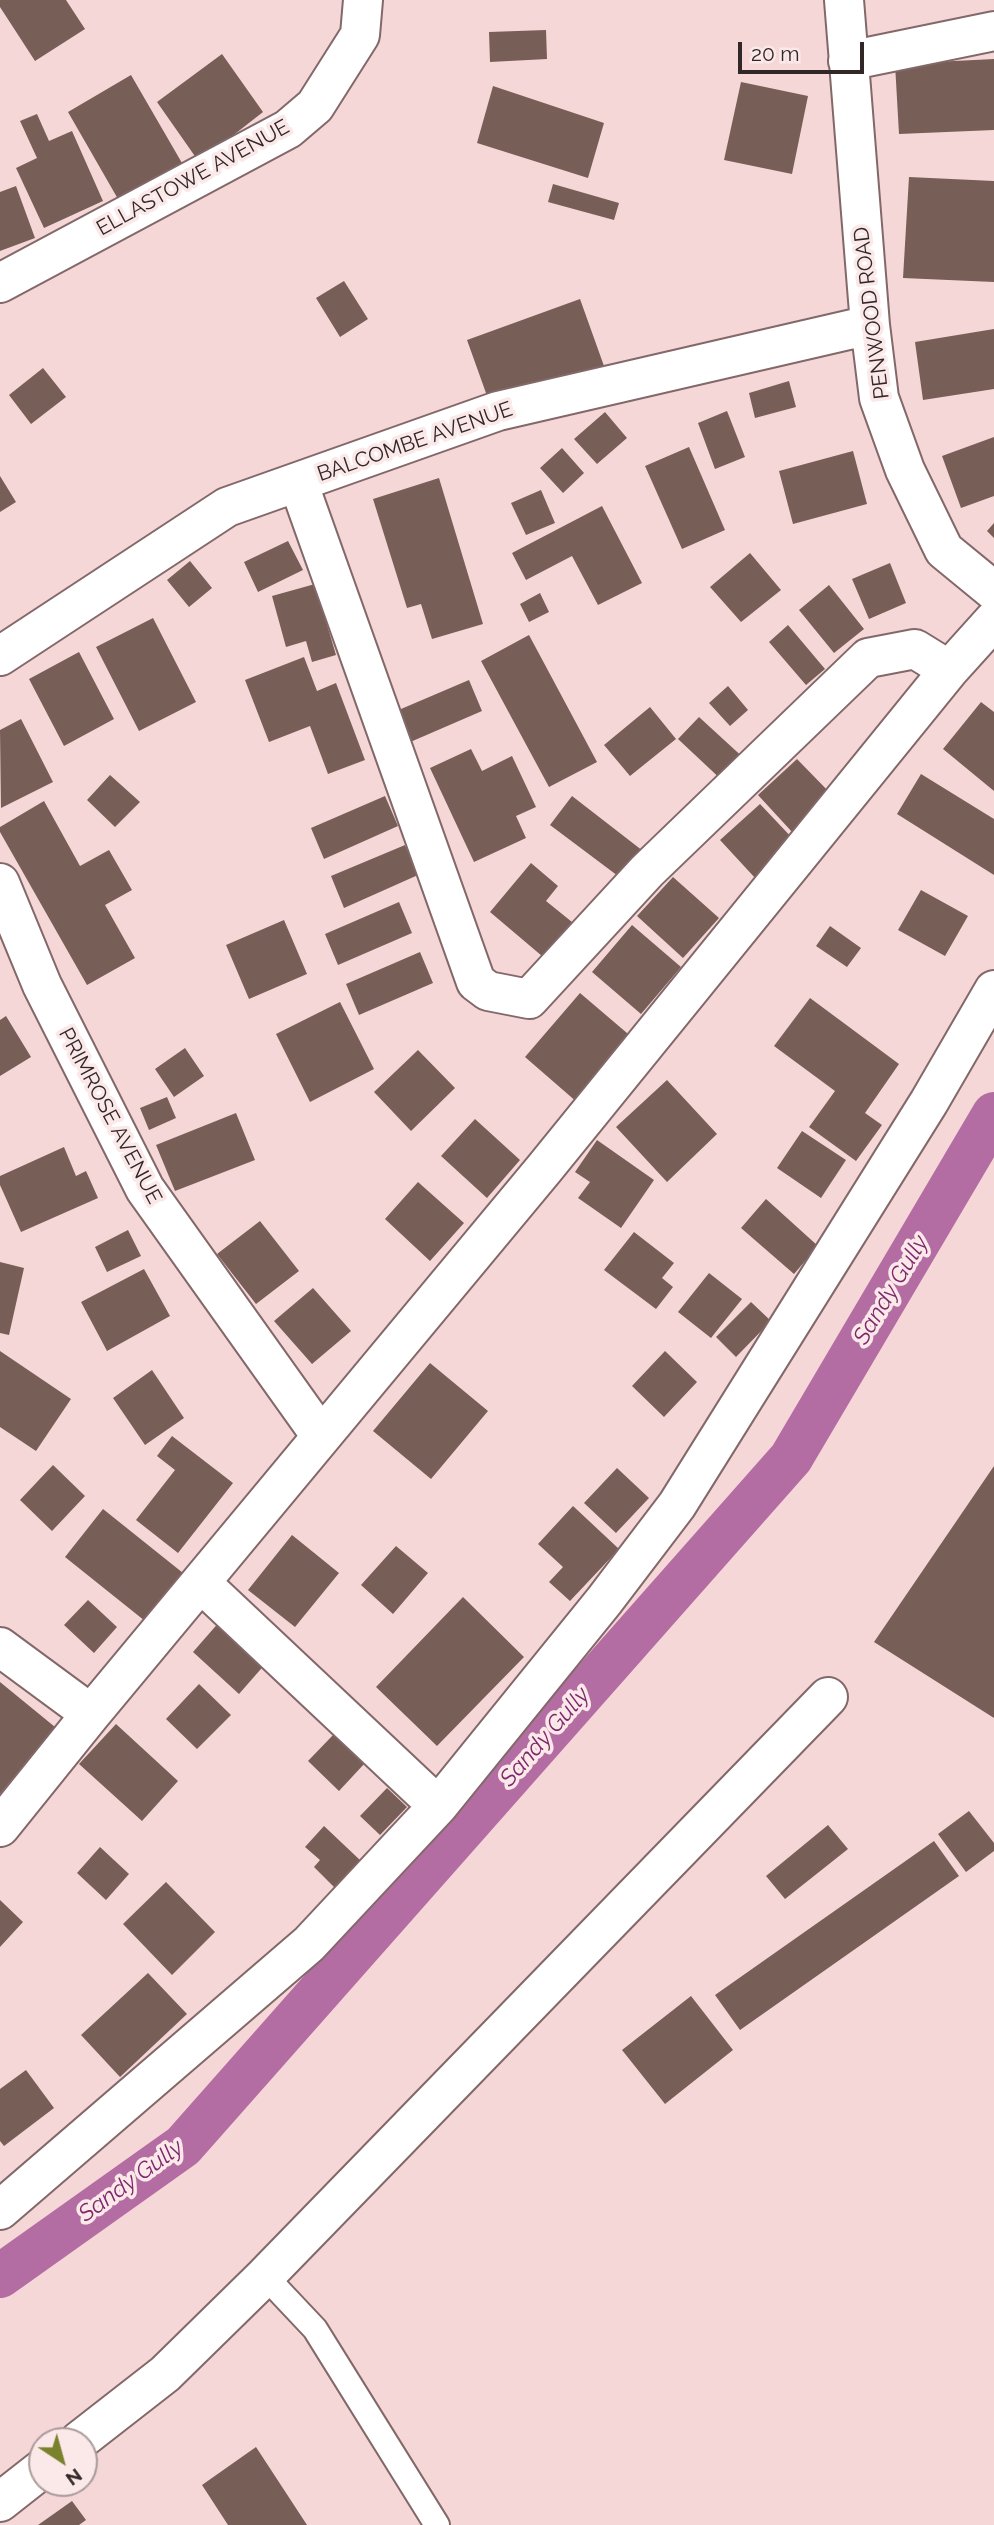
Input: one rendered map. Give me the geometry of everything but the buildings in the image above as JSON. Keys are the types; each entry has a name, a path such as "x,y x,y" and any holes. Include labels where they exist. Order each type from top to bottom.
{"street":[{"name":"ELLASTOWE AVENUE","path":"0,283 288,130 315,106 360,35 363,0"},
{"name":"PENWOOD ROAD","path":"844,0 870,325 879,398 905,470 944,550 994,591"},
{"path":"848,61 994,31"},
{"name":"BALCOMBE AVENUE","path":"0,656 227,507 498,411 870,325"},
{"path":"298,482 476,982 488,991 529,999 647,871 868,658 915,649 949,670"},
{"path":"0,1827 90,1714 544,1169 949,670 994,620"},
{"name":"PRIMROSE AVENUE","path":"0,883 42,985 145,1189 321,1436"},
{"path":"0,2210 309,1944 438,1806 604,1601 677,1505 929,1102 994,990"},
{"path":"201,1583 438,1806"},
{"path":"0,1647 90,1714"},
{"path":"97,2427 165,2374 265,2276 828,1697"},
{"path":"0,2502 28,2480"}],"lane":[{"path":"265,2276 314,2329 437,2525"}],"waterway":[{"name":"Sandy Gully","path":"0,2276 183,2146 791,1458 994,1114"}]}
